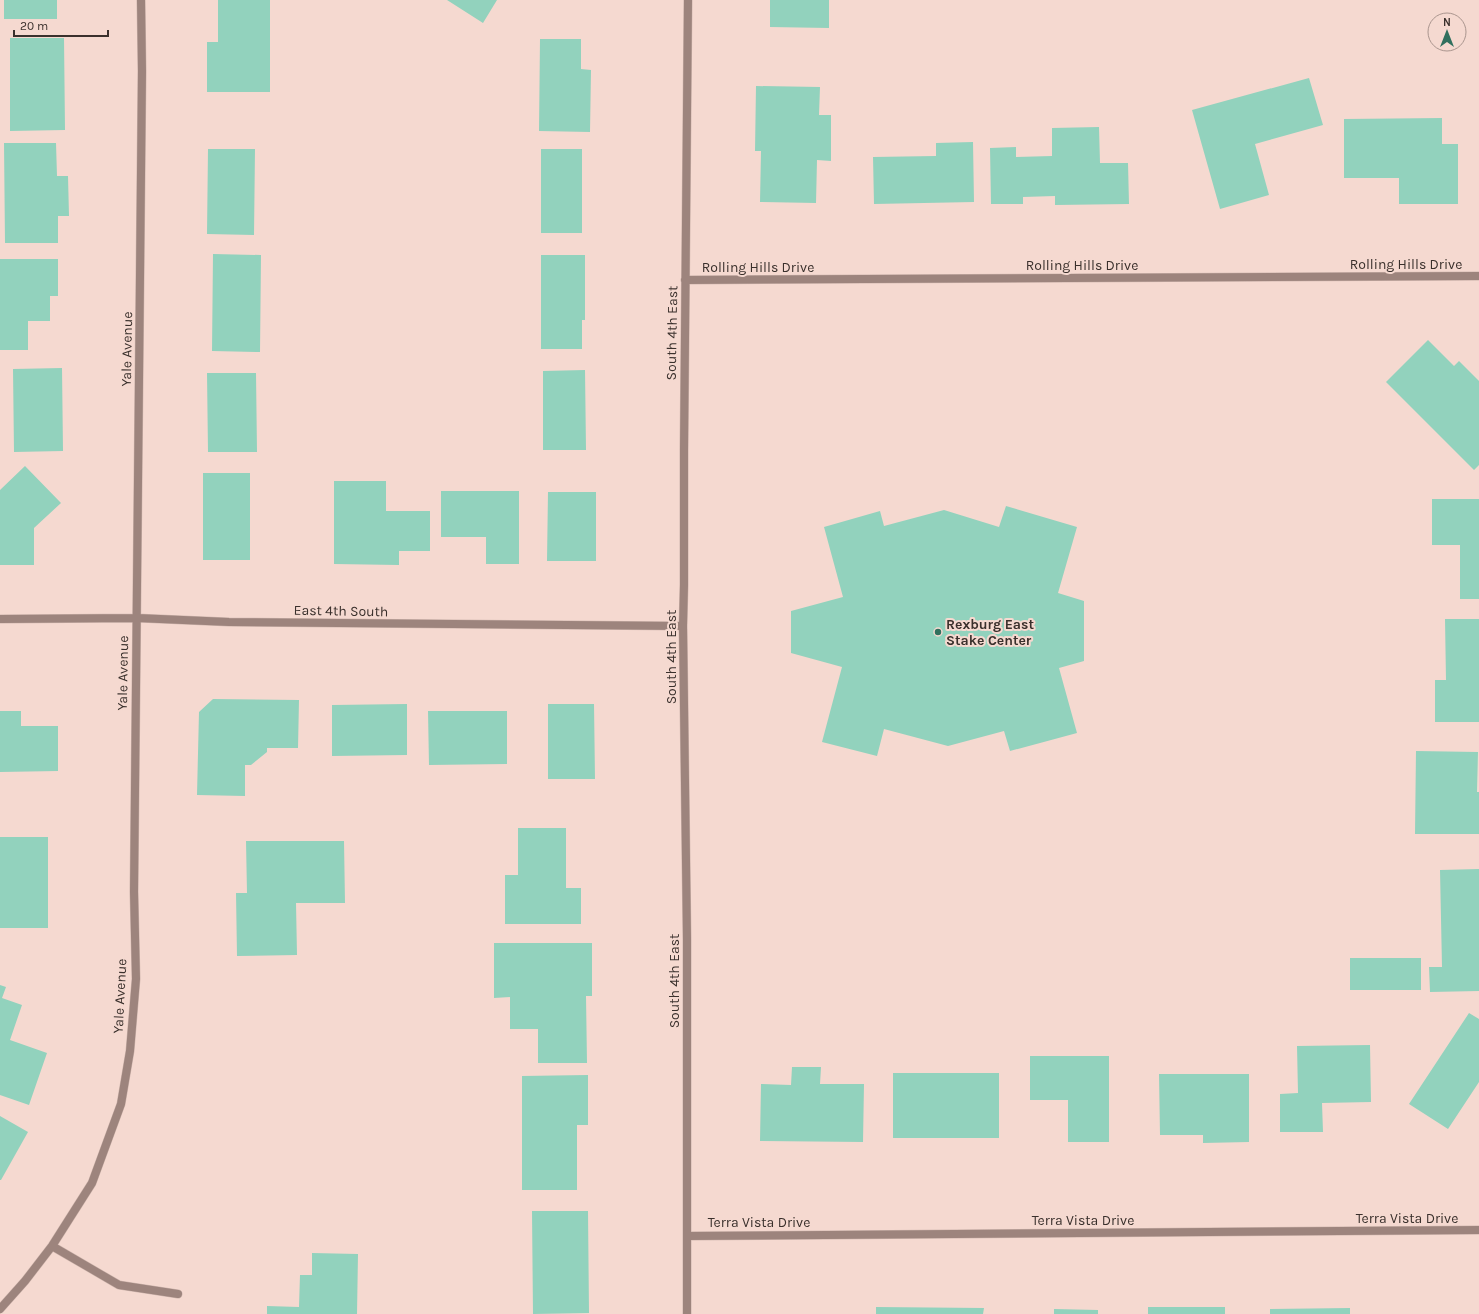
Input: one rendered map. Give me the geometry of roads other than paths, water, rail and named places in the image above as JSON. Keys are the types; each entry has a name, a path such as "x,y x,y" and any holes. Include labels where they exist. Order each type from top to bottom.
{"street":[{"name":"Yale Avenue","path":"0,1309 52,1246 92,1183 121,1104 130,1051 136,979 134,892 142,87 141,0"},
{"name":"South 4th East","path":"687,1314 686,836 683,626 688,0"},
{"name":"Rolling Hills Drive","path":"685,280 1479,276"},
{"name":"East 4th South","path":"0,619 137,618 229,622 683,626"},
{"name":"Terra Vista Drive","path":"687,1236 1479,1230"},
{"path":"52,1246 119,1285 178,1294"}],"place":[{"name":"Rexburg East Stake Center","path":"938,632"}]}
